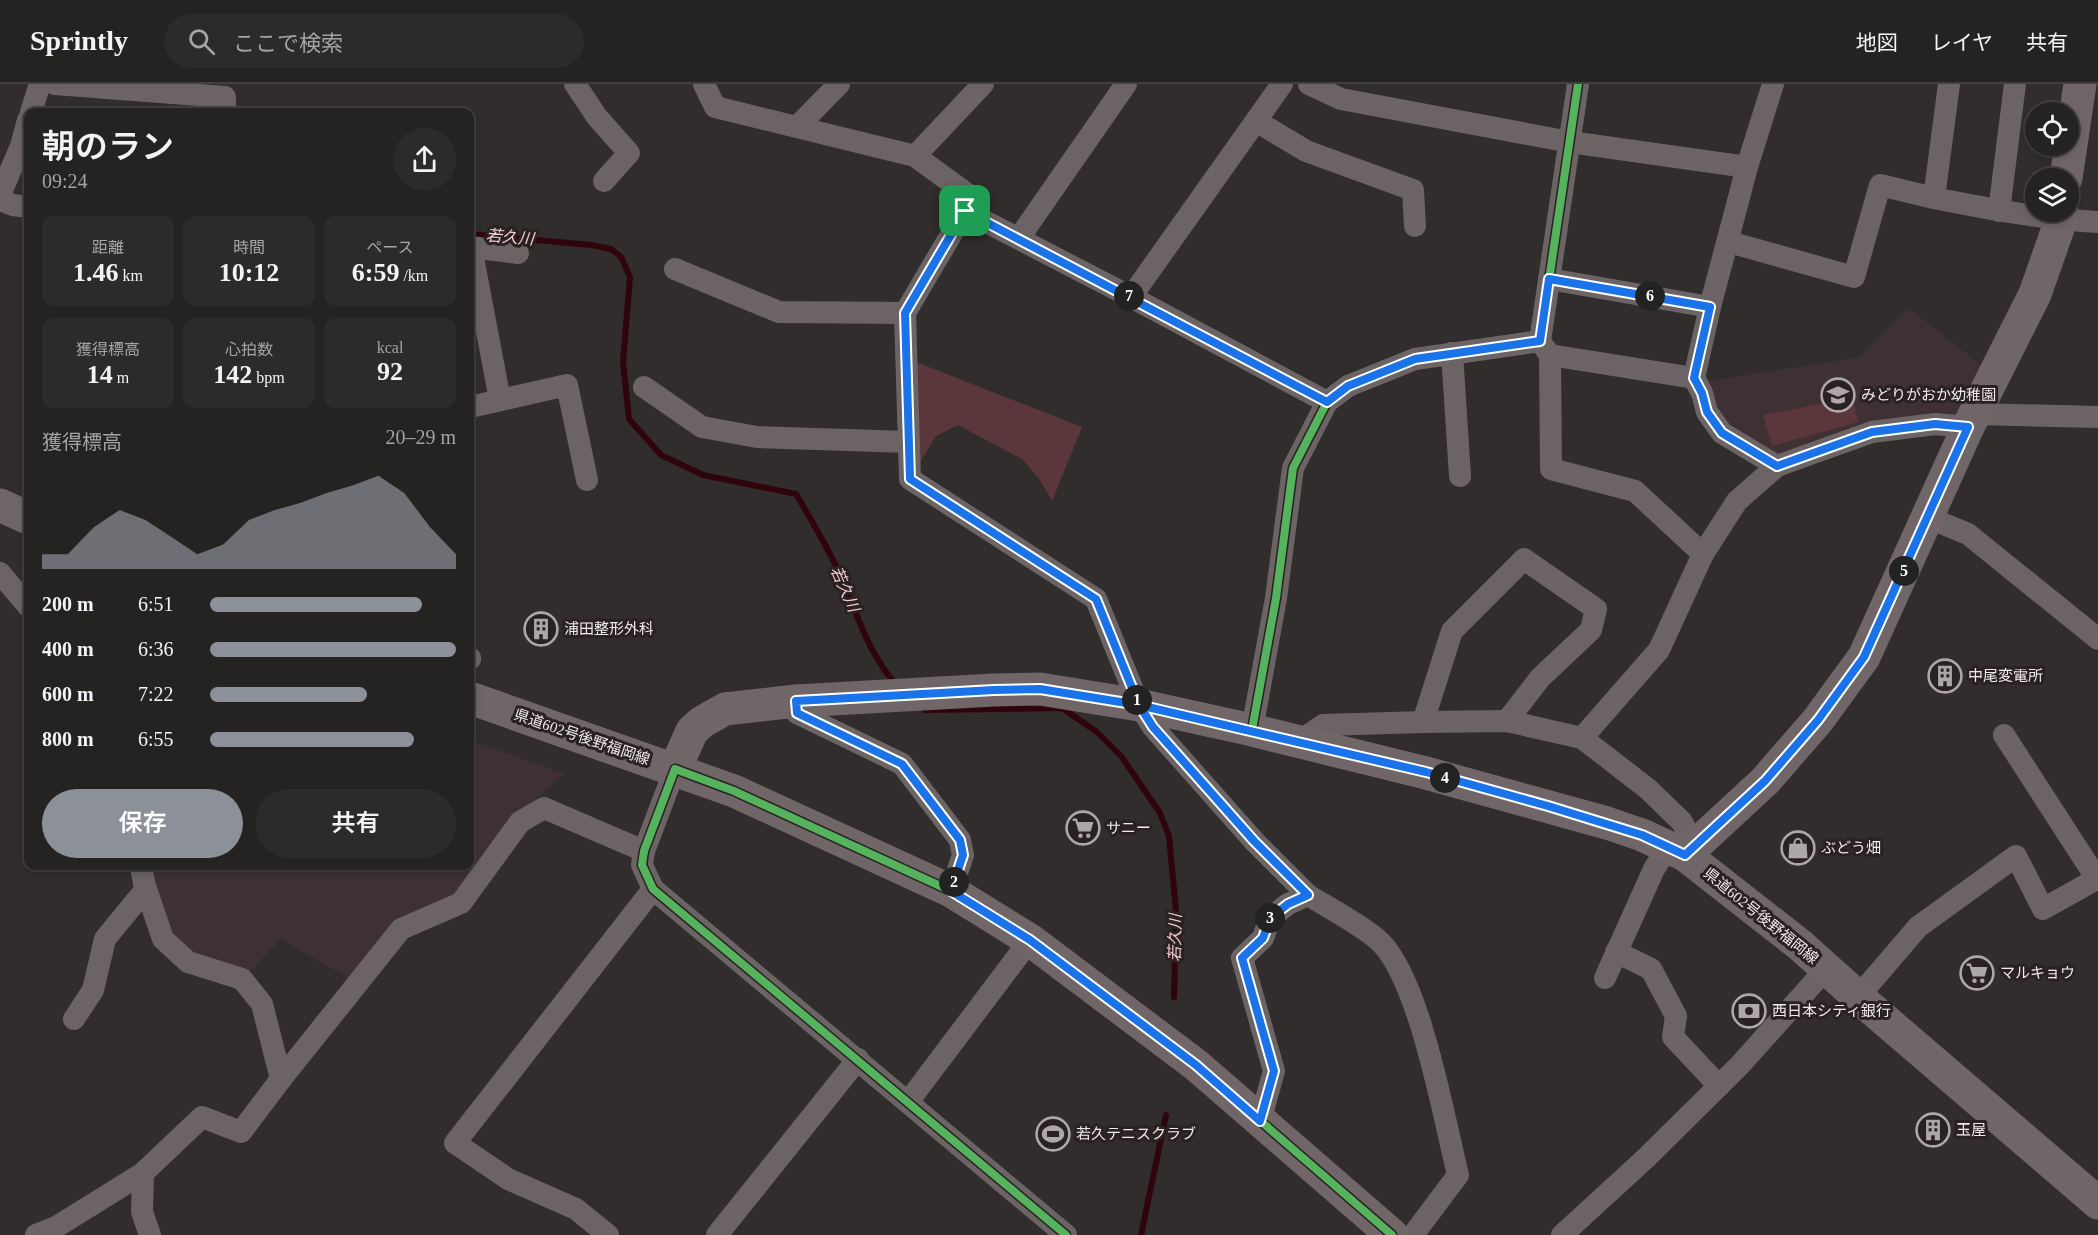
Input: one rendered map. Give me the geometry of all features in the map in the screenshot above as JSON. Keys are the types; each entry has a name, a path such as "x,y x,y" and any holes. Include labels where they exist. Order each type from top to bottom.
{"main road":[{"path":"2067,168 2080,84"},
{"path":"1683,850 1765,781 1818,720 1864,657 1972,420 2035,294 2059,222"},
{"path":"0,504 24,516"},
{"name":"県道602号後野福岡線","path":"474,699 675,769 692,731 702,722 725,709 796,701 1040,689 1139,705 1426,772 1642,835 1683,850 1800,945 2098,1203"},
{"path":"675,769 734,791 951,891 1030,940 1196,1065 1392,1235"}],"street":[{"path":"32,108 40,84"},
{"path":"55,84 225,98 225,108"},
{"path":"575,84 597,117 629,153 604,181"},
{"path":"704,84 715,107 915,156 974,199 905,313 910,479 1096,599 1139,705 1153,727 1254,841 1308,895 1378,940 1397,966 1420,1021 1458,1175 1413,1235"},
{"path":"797,128 839,84"},
{"path":"915,156 983,84"},
{"path":"1019,238 1126,84"},
{"path":"1131,297 1282,84"},
{"path":"1309,84 1341,99 1570,141 1747,167"},
{"path":"1578,84 1549,279 1545,348 1551,469 1635,491 1703,554"},
{"path":"1773,84 1747,167 1694,378 1702,393 1707,412 1722,433 1777,466"},
{"path":"1934,198 1949,84"},
{"path":"1999,211 2015,84"},
{"path":"1256,121 1306,151 1413,190 1415,226"},
{"path":"24,132 11,171 12,205 24,206"},
{"path":"1729,242 1854,277 1880,185 1999,211 2025,213"},
{"path":"965,211 1327,402"},
{"path":"2079,219 2098,222"},
{"path":"474,247 518,253"},
{"path":"474,267 500,400"},
{"path":"675,268 779,312 905,313"},
{"path":"1549,279 1710,307"},
{"path":"1252,730 1276,598 1293,468 1327,402 1348,386 1415,359 1452,353 1545,348 1694,378"},
{"path":"1452,353 1460,476"},
{"path":"474,406 567,385 587,480"},
{"path":"644,387 702,427 756,437 908,442"},
{"path":"1582,738 1659,650 1703,554 1737,501 1777,466 1872,432 1972,420 2098,417"},
{"path":"1927,517 1968,534 2098,639"},
{"path":"1423,722 1452,631 1524,559 1596,609 1591,630 1540,678 1507,721"},
{"path":"0,573 24,601"},
{"path":"796,701 797,713 902,764 960,840 963,855 951,891"},
{"path":"1298,742 1323,725 1423,722 1507,721 1582,738 1648,789 1682,822 1683,850 1654,868 1605,978"},
{"path":"1858,997 1918,927 2016,856 2043,909 2097,878 2004,735"},
{"path":"675,769 644,851 642,866 653,889 1066,1235"},
{"path":"36,1235 56,1227 143,1173 202,1117 241,1132 401,929 460,903 520,822 544,808 644,851"},
{"path":"142,870 163,939 188,963 242,980 262,1004 281,1079"},
{"path":"74,1019 93,990 105,939 146,889"},
{"path":"608,1235 576,1209 508,1179 455,1143 653,889"},
{"path":"1260,1121 1274,1071 1242,958 1263,938 1270,918 1288,904 1308,895"},
{"path":"908,1102 1030,940"},
{"path":"1616,952 1651,969 1676,1016 1673,1037 1719,1086"},
{"path":"1563,1235 1719,1086 1826,969"},
{"path":"717,1235 858,1059"},
{"path":"143,1173 142,1212 150,1235"}],"shaded area":[{"name":"みどりがおか幼稚園","path":"1909,308 1982,366 1958,420 1777,459 1725,426 1704,382 1860,357"},
{"path":"906,358 1082,427 1052,501 1040,480 1022,459 958,425 936,436 910,479"},
{"path":"1852,398 1858,422 1772,446 1763,415"},
{"path":"474,741 564,774 508,823 474,870"},
{"path":"146,870 474,870 451,901 394,928 357,983 281,939 246,975 196,956 166,932"}],"waterway":[{"name":"若久川","path":"474,234 591,245 611,249 621,257 630,277 623,362 629,419 661,455 703,475 796,494 841,576 864,633 878,660 896,684"},
{"name":"若久川","path":"925,710 1062,708 1097,732 1121,756 1160,813 1169,836 1176,911 1174,997"},
{"name":"若久川","path":"1141,1235 1166,1115"}],"cycle path":[{"path":"1252,730 1276,598 1293,468 1327,402 1348,386 1415,359 1540,341 1578,84"},
{"path":"1066,1235 653,889 642,865 644,851 675,769 734,791 951,891 1030,940 1196,1065 1392,1235"}],"place":[{"name":"みどりがおか幼稚園","path":"1838,395"},
{"name":"浦田整形外科","path":"541,629"},
{"name":"中尾変電所","path":"1945,676"},
{"name":"サニー","path":"1083,828"},
{"name":"ぶどう畑","path":"1798,848"},
{"name":"マルキョウ","path":"1977,973"},
{"name":"西日本シティ銀行","path":"1749,1011"},
{"name":"玉屋","path":"1933,1130"},
{"name":"若久テニスクラブ","path":"1053,1134"}],"route":[{"path":"965,211 905,313 910,479 1096,599 1139,705 1040,689 994,690 796,701 797,713 902,764 960,840 963,855 951,891 1030,940 1196,1065 1260,1121 1274,1071 1242,958 1263,938 1270,918 1288,904 1308,895 1254,841 1153,727 1139,705 1426,772 1642,835 1685,855 1765,781 1818,720 1864,657 1968,427 1935,424 1872,432 1777,466 1722,433 1707,412 1702,393 1694,378 1710,307 1549,279 1540,341 1415,359 1348,386 1327,402 965,211"}]}
